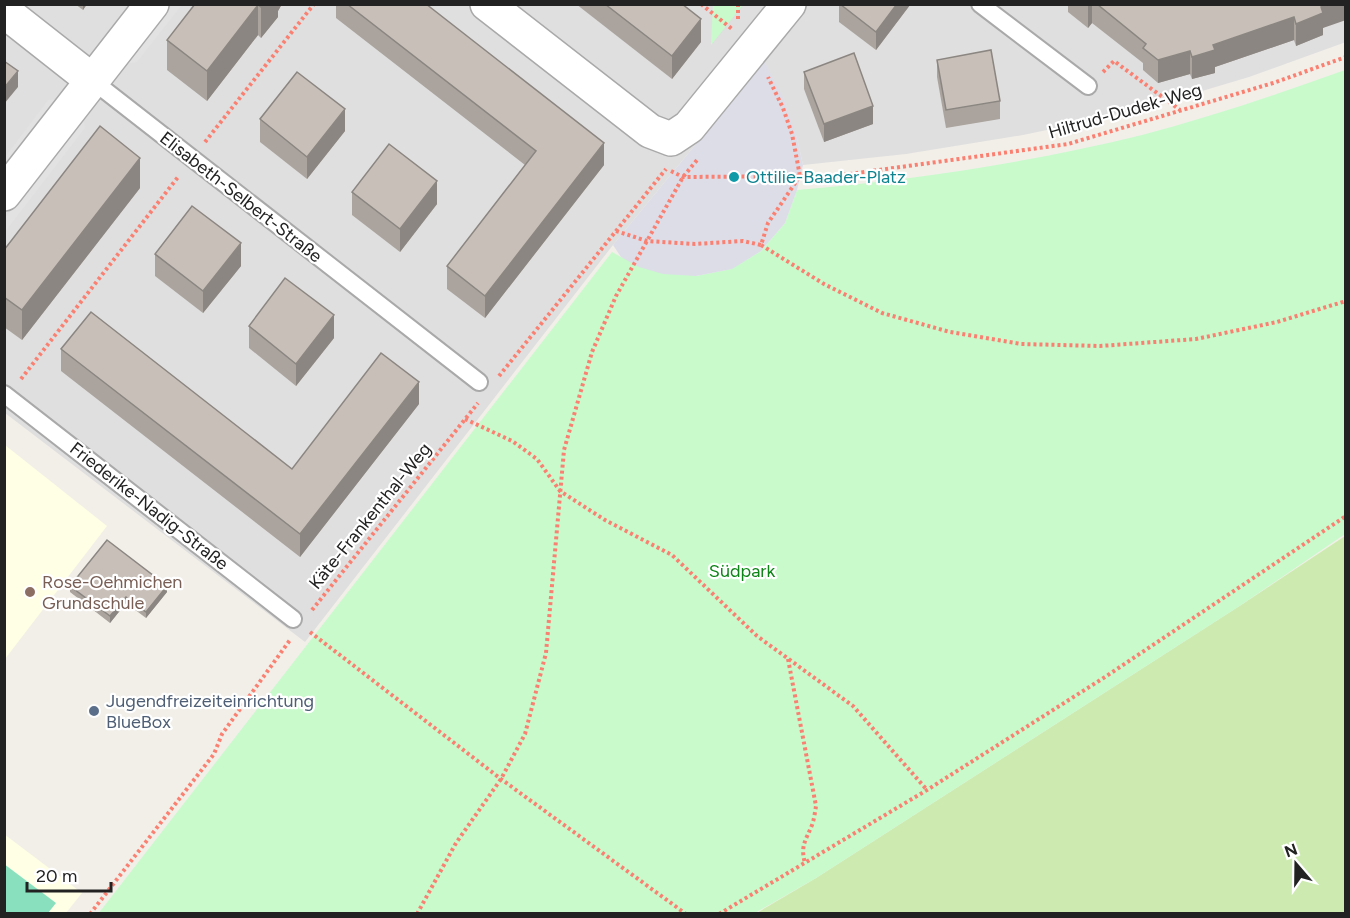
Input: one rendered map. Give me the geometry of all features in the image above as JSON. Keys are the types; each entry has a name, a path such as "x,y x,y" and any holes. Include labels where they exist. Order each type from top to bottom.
{"street":[{"path":"4,194 152,4"},
{"path":"487,4 650,131 668,153 689,127 744,41 789,4"},
{"name":"Elisabeth-Selbert-Straße","path":"4,10 93,81"}],"lane":[{"path":"980,4 1088,86"},
{"name":"Elisabeth-Selbert-Straße","path":"93,81 486,387"},
{"name":"Friederike-Nadig-Straße","path":"6,395 298,623"}],"path":[{"path":"6,395 314,4"},
{"path":"701,4 744,41 767,75 783,108 792,134 800,176 768,223 761,245"},
{"name":"Hiltrud-Dudek-Weg","path":"800,176 835,176 1068,144 1273,83 1346,57"},
{"path":"1088,86 1114,61 1180,110"},
{"path":"668,153 683,177 800,176"},
{"name":"Käte-Frankenthal-Weg","path":"90,914 214,754 222,734 298,623 465,419 486,387 616,231 668,153"},
{"path":"616,231 647,241 695,244 744,240 761,245 824,284 882,313 950,332 1022,344 1100,346 1196,339 1277,322 1346,301"},
{"path":"417,914 456,843 501,779 525,734 546,653 564,450 592,352 616,296 647,241"},
{"path":"465,419 512,441 537,459 560,491 605,520 672,555 757,636 853,706 927,790"},
{"path":"719,914 927,790 1105,677 1346,516"},
{"path":"310,632 501,779 686,914"},
{"path":"788,658 816,806 813,825 804,839 802,851 805,863"}],"shaded area":[{"path":"1345,4 1346,42 1249,77 1162,103 1023,135 906,154 803,165 797,138 764,61 613,245 305,642 5,413 4,5"},
{"path":"171,5 182,5 137,62 125,64"},
{"name":"Ottilie-Baader-Platz","path":"764,61 783,97 797,138 803,165 785,223 761,251 732,269 696,276 663,274 639,267 621,257 613,245"},
{"path":"60,99 5,170 5,157 48,100"},
{"path":"83,117 85,128 5,232 5,218"},
{"name":"Rose-Oehmichen Grundschule","path":"5,445 107,526 4,659"},
{"path":"4,834 82,893 66,913 5,913"}],"green space":[{"path":"713,5 743,5 711,45"},
{"name":"Südpark","path":"1345,70 1345,534 1241,605 816,878 755,913 98,914 612,252 621,257 696,276 731,269 761,251 785,223 797,190 970,169 1099,145 1219,113"},
{"path":"1345,536 1345,913 755,914 816,878"},
{"path":"4,864 56,903 48,913 5,913"}],"building":[{"path":"195,4 264,4 261,7 258,5 207,71 167,40"},
{"path":"347,4 426,4 604,143 485,296 447,266 536,151"},
{"path":"605,4 682,4 701,19 672,56"},
{"path":"840,4 897,4 876,32"},
{"path":"1097,4 1327,4 1321,7 1323,13 1296,24 1294,17 1213,45 1215,50 1192,57 1190,51 1158,60 1143,48 1146,44"},
{"path":"991,50 1000,101 946,110 937,60"},
{"path":"854,53 873,106 824,124 804,72"},
{"path":"4,61 18,71 4,88"},
{"path":"297,72 345,109 307,157 260,119"},
{"path":"100,126 140,158 22,310 4,297 4,250"},
{"path":"389,144 437,181 400,229 352,192"},
{"path":"192,206 241,243 203,291 155,254"},
{"path":"285,278 334,315 296,364 249,326"},
{"path":"91,312 292,469 381,353 419,382 300,534 61,349"},
{"path":"107,540 167,586 146,612 126,597 110,616 70,586"}],"place":[{"name":"Ottilie-Baader-Platz","path":"734,177"},
{"name":"Rose-Oehmichen Grundschule","path":"30,592"},
{"name":"Jugendfreizeiteinrichtung BlueBox","path":"94,711"}]}
